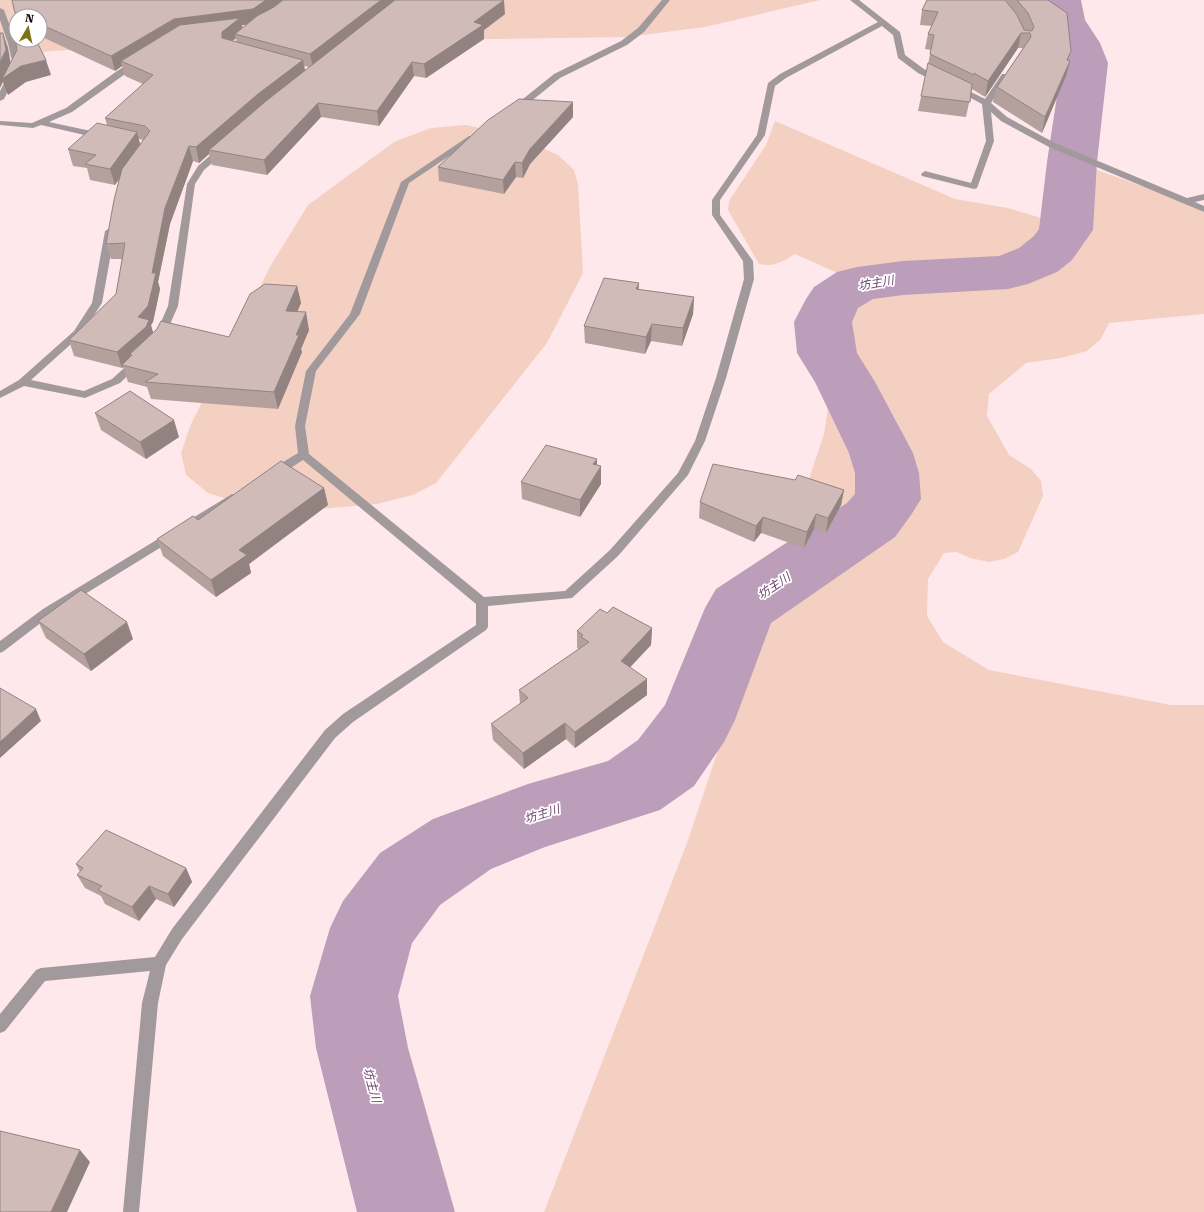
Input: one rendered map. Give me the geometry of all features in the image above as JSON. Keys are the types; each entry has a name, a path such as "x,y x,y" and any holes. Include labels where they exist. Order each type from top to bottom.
{"street":[{"path":"511,114 557,76 624,43 641,30 666,0"},
{"path":"854,0 897,34 901,56 921,71 982,100 1004,119 1052,145 1204,209"},
{"path":"0,10 12,43 17,66 0,99"},
{"path":"480,133 405,182 355,314 311,371 300,426 304,455 482,602 568,595 614,553 683,475 700,441 721,378 750,279 748,261 716,215 716,200 760,135 771,85 783,76 882,23"},
{"path":"0,123 33,126 41,123 69,110 120,73 147,57"},
{"path":"925,174 974,186 990,141 986,104 1010,68"},
{"path":"41,123 110,137"},
{"path":"156,345 173,306 191,184 201,168 230,143"},
{"path":"1187,201 1204,197"},
{"path":"0,395 23,382 78,333 97,303 112,219"},
{"path":"23,382 85,395 116,381 145,355"},
{"path":"263,480 304,455"},
{"path":"0,648 47,612 242,492"},
{"path":"131,1212 150,1003 159,963 177,934 330,734 348,718 482,627 482,602"},
{"path":"0,1026 41,975 159,963"}],"shaded area":[{"path":"0,0 820,0 705,27 627,37 203,43 51,51 0,59"},
{"path":"775,121 955,199 1008,208 1048,220 1070,220 1078,172 1094,169 1164,194 1204,212 1204,314 1109,323 1101,339 1087,351 1061,358 1026,363 989,394 987,416 1009,455 1031,469 1041,481 1043,496 1018,552 1004,559 989,562 970,558 957,552 944,553 928,579 927,616 943,642 989,670 1171,705 1204,705 1204,1212 544,1212 687,843 824,434 828,408 808,360 808,337 825,294 842,275 795,254 778,263 770,265 759,264 728,210 729,201 766,145"},
{"path":"466,125 516,136 558,155 574,170 578,184 583,273 547,343 436,483 413,495 377,504 307,510 252,507 208,493 186,475 181,453 191,424 271,265 308,205 394,142 431,128"}],"building":[{"path":"12,0 266,0 253,9 174,19 111,56 48,28 48,8 14,8"},
{"path":"283,0 381,0 310,54 235,34 257,16 274,7"},
{"path":"395,0 504,0 474,22 483,25 424,64 412,62 377,111 318,103 264,160 209,150 266,101"},
{"path":"927,0 1005,0 1017,15 1024,30 1032,31 1034,27 1028,13 1017,0 1048,0 1067,13 1071,51 1067,60 1070,61 1045,117 997,87 1031,37 1030,33 1021,33 988,81 974,73 974,75 930,54 934,35 928,34 938,12 922,10"},
{"path":"240,18 222,32 222,38 303,60 258,94 196,147 189,146 165,208 152,273 156,273 148,306 138,317 149,320 146,327 117,352 69,340 116,294 125,243 106,244 114,200 122,169 150,131 145,126 105,118 153,75 121,61 180,25"},
{"path":"0,33 3,33 6,50 0,62"},
{"path":"17,48 40,48 46,60 21,66 2,79"},
{"path":"928,63 972,84 970,102 921,96"},
{"path":"519,99 573,102 530,149 522,163 515,162 503,180 438,167 488,120"},
{"path":"97,123 137,132 110,169 85,164 96,155 68,149"},
{"path":"604,278 639,283 636,289 694,297 683,328 652,324 646,337 584,326"},
{"path":"265,284 297,286 286,311 306,312 296,335 299,335 274,392 145,382 158,374 122,365 132,355 130,354 157,329 161,321 229,337 250,294"},
{"path":"130,391 174,420 140,442 95,413"},
{"path":"546,445 597,459 593,464 601,466 580,500 521,482"},
{"path":"281,461 324,488 239,550 247,555 211,580 157,539 193,516 198,520"},
{"path":"713,464 795,480 798,475 844,490 828,518 816,514 807,532 763,517 756,526 700,502"},
{"path":"81,590 127,622 84,654 38,621"},
{"path":"613,607 652,628 621,661 647,679 575,732 565,723 523,753 491,724 528,698 519,690 589,642 581,637 583,635 577,631 600,609 607,613"},
{"path":"0,688 36,709 0,742"},
{"path":"106,830 186,868 168,894 149,886 132,907 98,890 102,886 77,875 83,868 76,864"},
{"path":"0,1131 80,1150 51,1212 0,1212"}],"waterway":[{"name":"坊主川","path":"406,1212 362,1048 354,996 373,928 410,879 462,844 528,818 632,787 666,763 697,720 741,608 871,520 888,499 887,473 881,453 845,382 827,353 823,322 834,299 857,284 903,278 1008,272 1038,260 1053,248 1066,230 1072,162 1085,63 1077,43 1063,20 1059,0"}]}
